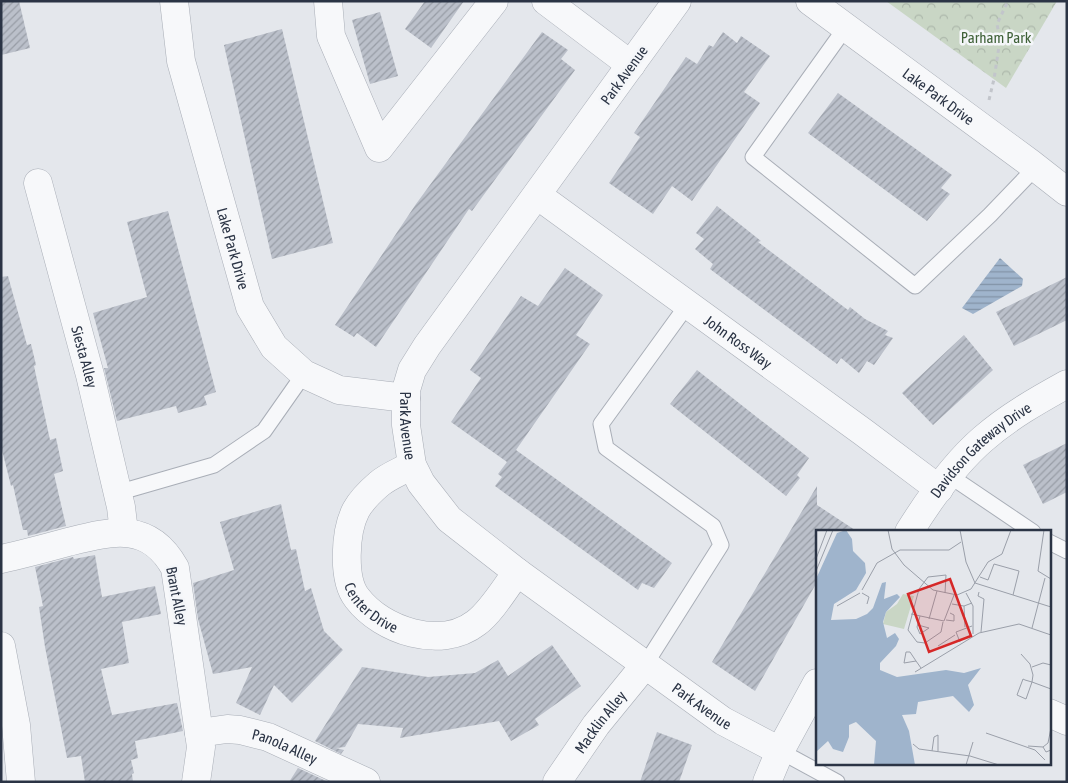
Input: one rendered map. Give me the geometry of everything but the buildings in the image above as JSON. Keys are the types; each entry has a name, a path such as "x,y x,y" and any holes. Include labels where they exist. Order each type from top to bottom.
{"street":[{"name":"Lake Park Drive","path":"174,1 181,61 250,307 274,347 304,374 339,390 406,398"},
{"path":"328,1 331,36 379,148 494,1"},
{"path":"546,1 632,65"},
{"name":"Park Avenue","path":"677,1 427,346 412,370 406,390 406,426 412,465 421,482 449,519 517,572 723,721 780,751"},
{"name":"Lake Park Drive","path":"810,1 1036,167 1067,192"},
{"name":"Siesta Alley","path":"38,183 90,375 121,508 124,532"},
{"name":"John Ross Way","path":"537,195 863,432 945,482"},
{"name":"Davidson Gateway Drive","path":"910,530 945,482 983,439 1011,418 1067,384"},
{"name":"Center Drive","path":"412,465 380,483 356,510 347,541 347,572 355,597 377,618 404,631 430,636 456,634 476,622 517,572"},
{"name":"Brant Alley","path":"1,559 104,533 124,532 133,533 148,539 168,557 174,568 201,747 196,782"},
{"path":"1,646 16,725 21,782"},
{"name":"Macklin Alley","path":"557,782 596,725 645,665"},
{"path":"767,782 780,751 816,685"},
{"path":"1050,714 1067,721"},
{"name":"Panola Alley","path":"199,733 227,729 240,730 268,737 366,782"}],"lane":[{"path":"846,28 753,157 915,286 990,215 1036,167"},
{"path":"645,665 721,546 713,526 606,448 601,424 688,304"},
{"path":"117,493 214,465 264,430 304,374"},
{"path":"945,482 1029,530"},
{"path":"1050,542 1067,551"},
{"path":"780,751 837,782"}],"path":[{"path":"989,100 1000,40 997,24 1008,1"}],"green space":[{"name":"Parham Park","path":"886,1 1057,1 1006,88"}],"water":[{"path":"1000,258 1023,279 1022,286 973,314 962,308"}]}
